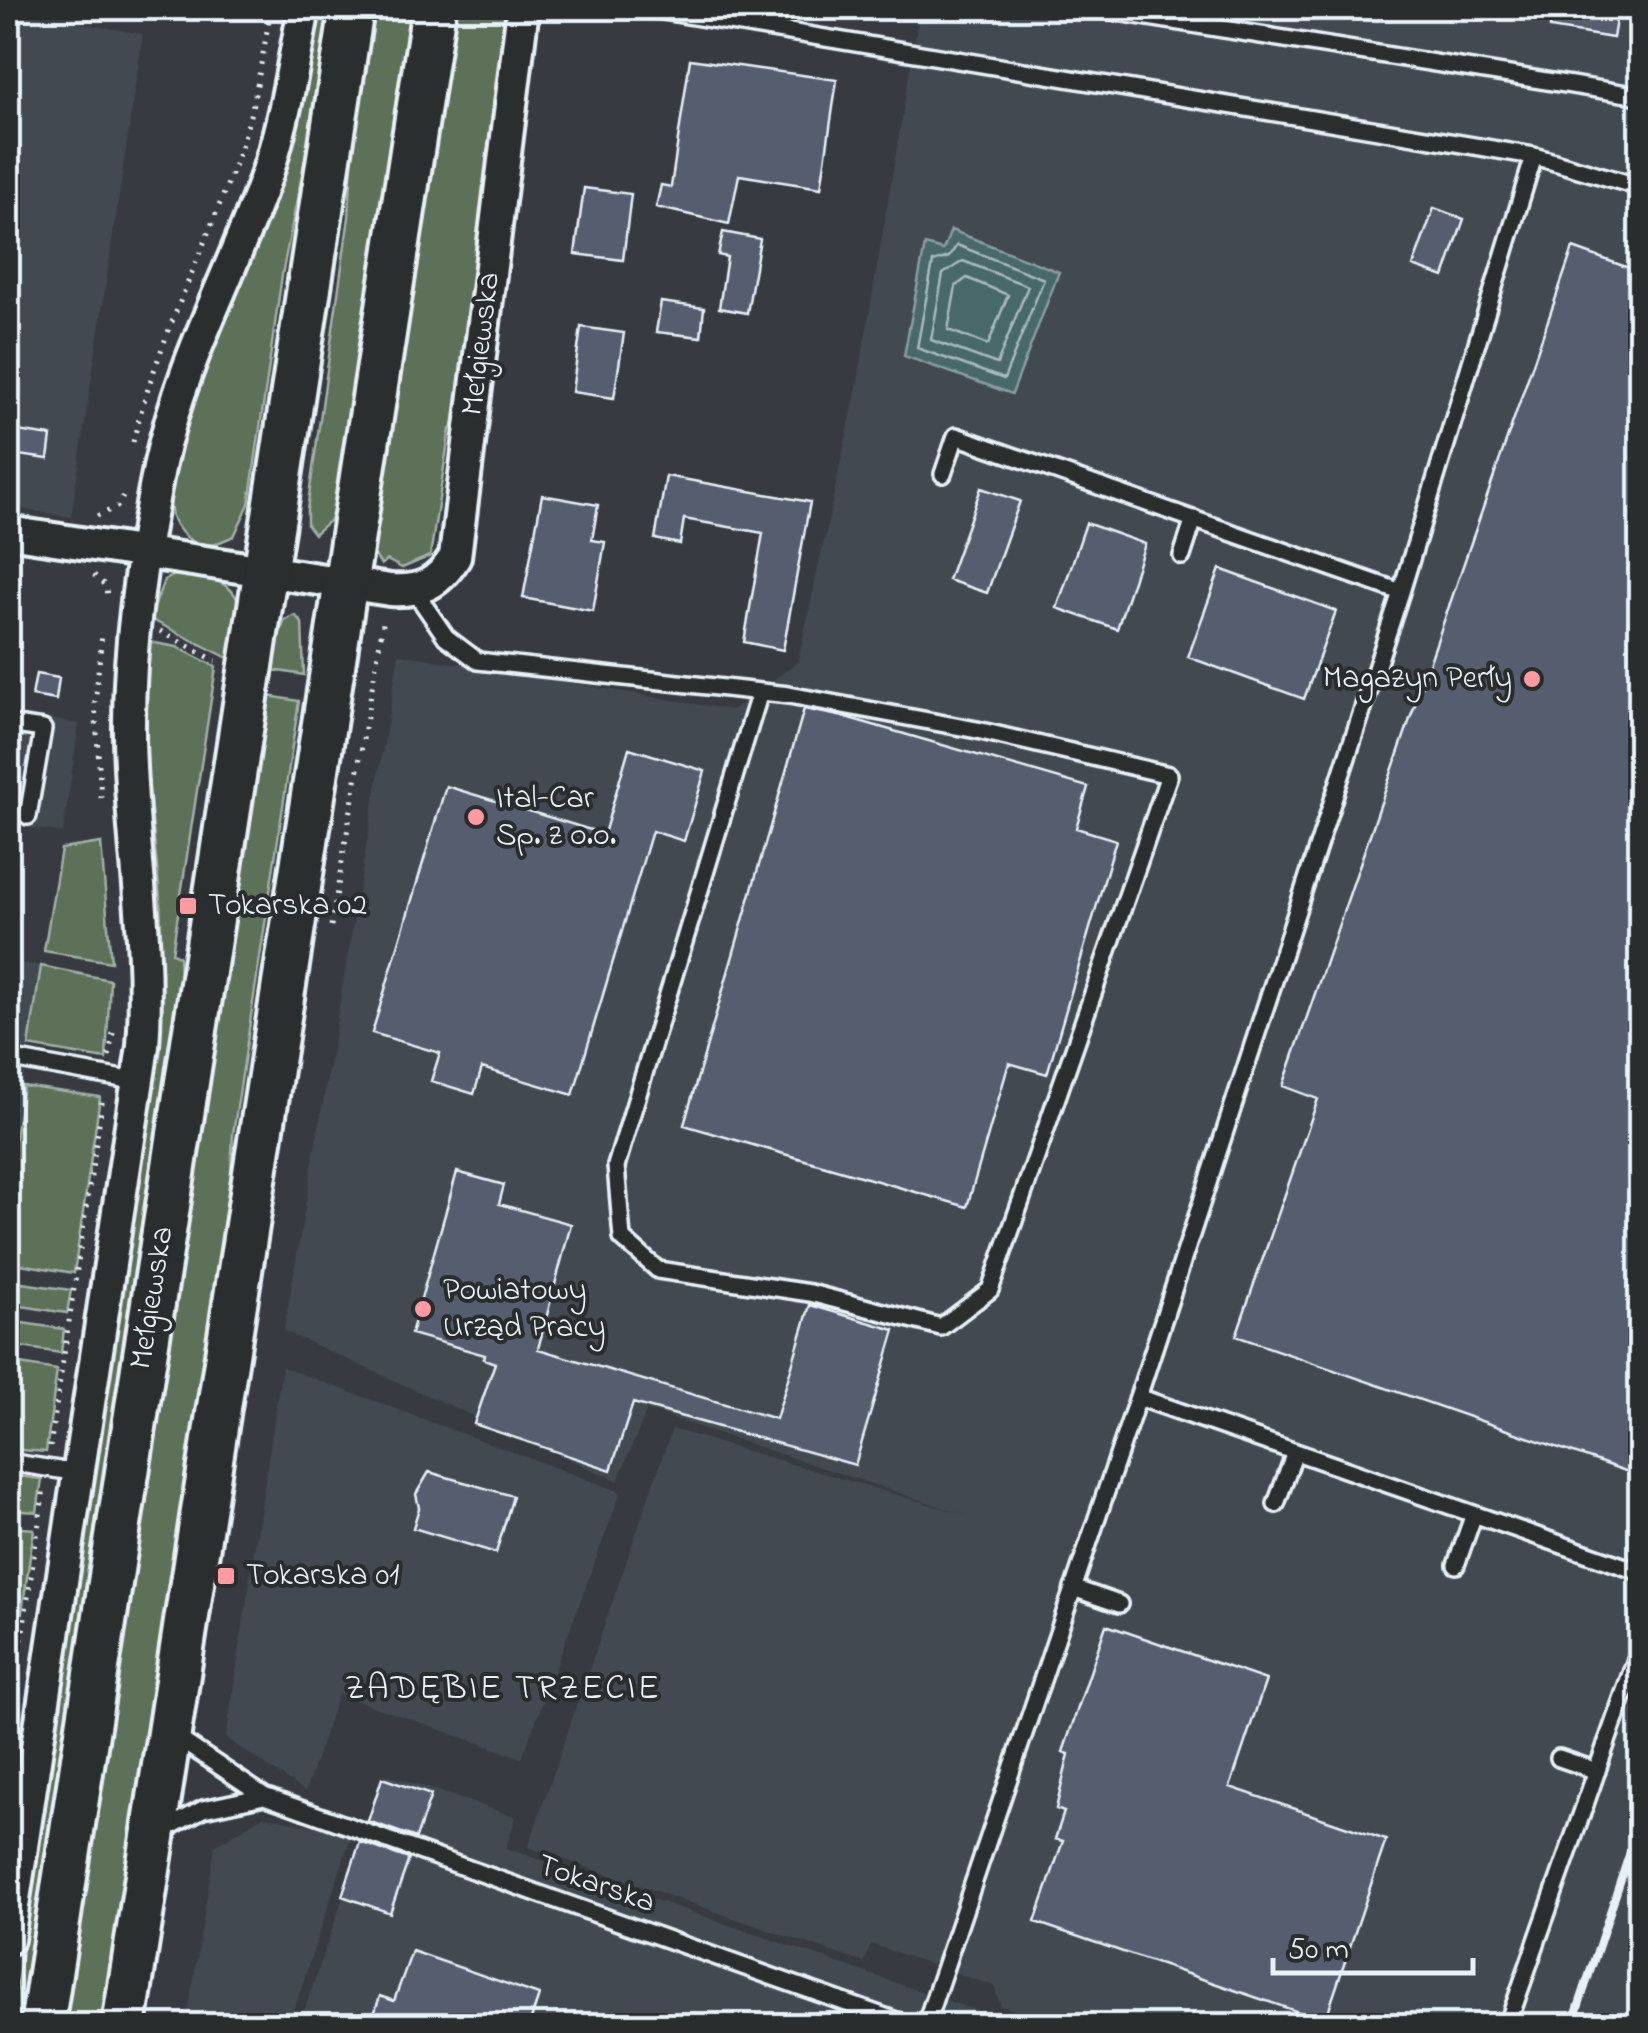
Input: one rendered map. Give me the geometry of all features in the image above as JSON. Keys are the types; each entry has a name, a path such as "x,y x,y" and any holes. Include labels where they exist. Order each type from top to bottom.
{"main road":[{"name":"Mełgiewska","path":"42,2026 352,8"},
{"path":"124,2026 434,8"}],"street":[{"name":"Mełgiewska","path":"8,1939 14,1850 79,1473 139,1082 146,946 131,786 130,700 146,552 174,405 268,171 304,8"},
{"name":"Mełgiewska","path":"415,592 435,582 455,556 523,8"},
{"path":"8,532 415,592"}],"lane":[{"path":"644,8 1534,156 1640,187"},
{"path":"1092,8 1640,96"},
{"path":"925,2026 1138,1397 1401,592 1534,156"},
{"path":"943,474 956,436 1401,592"},
{"path":"1182,556 1194,519"},
{"path":"415,592 446,637 478,661 760,692 977,730 1169,775 990,1290 941,1327 810,1293 658,1270 622,1238 616,1166 760,692"},
{"path":"8,724 43,729 28,816"},
{"path":"8,1058 139,1082"},
{"path":"1138,1397 1640,1572"},
{"path":"1276,1504 1295,1452"},
{"path":"8,1462 79,1473"},
{"path":"1456,1565 1474,1514"},
{"path":"1073,1588 1119,1604"},
{"path":"1507,2026 1640,1648"},
{"name":"Tokarska","path":"168,1732 264,1796 910,2026"},
{"path":"1559,1758 1597,1772"},
{"path":"153,1836 202,1810 264,1796"}],"shaded area":[{"path":"920,8 1640,8 1640,2025 1055,2025 1001,2006 994,1986 871,1944 864,1963 528,1847 672,1429 966,1515 647,1410 618,1481 284,1331 399,654 732,710 798,662 857,387"},
{"path":"8,11 143,34 71,517 8,507"},
{"path":"8,712 79,724 63,833 8,825"},
{"path":"8,961 41,966 10,1168 8,1168"},
{"path":"282,1367 621,1492 522,1758 338,1694 305,1792 226,1738"},
{"path":"385,1774 516,1817 506,1848 1018,2025 299,2026"},
{"path":"263,1816 352,1834 289,2025 186,2026 215,1846"}],"green space":[{"path":"319,8 335,8 282,275 249,504 234,536 213,545 196,544 181,532 172,516 171,485 178,445 210,352 293,142"},
{"path":"367,8 418,8 341,497 329,521 314,534 307,525 307,510 349,217 357,71"},
{"path":"450,8 510,8 459,429 450,429 430,556 402,568 387,560 381,565 370,548"},
{"path":"177,574 217,581 236,597 241,624 236,662 150,619 164,580"},
{"path":"295,615 302,623 304,675 266,669 285,620"},
{"path":"149,642 177,647 216,667 172,953 179,956 182,1027 27,2025 11,2026 157,1044 161,928 145,735"},
{"path":"262,695 299,701 233,1134 227,1244 110,2025 59,2026"},
{"path":"101,843 111,962 44,951 61,849"},
{"path":"41,966 110,980 106,1059 29,1046"},
{"path":"23,1086 100,1097 74,1273 8,1262 8,1185"},
{"path":"8,1281 71,1290 67,1313 8,1304"},
{"path":"8,1321 64,1329 61,1353 8,1345"},
{"path":"8,1362 57,1370 46,1452 8,1449"},
{"path":"8,1475 42,1479 37,1512 8,1510"},
{"path":"8,1527 34,1529 8,1709"}],"water":[{"path":"951,230 1059,272 1012,394 904,356 925,245 943,250"}],"building":[{"path":"1553,8 1618,8 1613,38 1550,28"},
{"path":"690,59 837,80 821,188 739,175 729,224 656,207 661,185 671,187"},
{"path":"584,188 631,194 623,260 575,254"},
{"path":"1434,208 1464,219 1444,277 1413,266"},
{"path":"723,232 760,239 747,313 719,308 727,257 718,255"},
{"name":"Magazyn Perły","path":"1573,248 1640,272 1640,1476 1236,1336 1318,1099 1283,1086"},
{"path":"661,302 704,308 701,337 656,332"},
{"path":"581,327 624,333 614,398 572,392"},
{"path":"11,430 51,436 48,459 11,454"},
{"path":"666,476 810,502 783,650 744,642 763,533 684,519 680,544 655,539"},
{"path":"981,488 1020,501 987,593 948,580"},
{"path":"542,495 598,505 592,540 605,542 593,611 523,598"},
{"path":"1086,523 1145,544 1117,629 1057,608"},
{"path":"1220,569 1336,611 1304,699 1188,657"},
{"path":"36,674 59,678 56,700 32,696"},
{"path":"804,709 849,718 1088,787 1076,828 1116,840 1047,1074 1009,1063 967,1207 684,1125"},
{"path":"629,748 705,771 684,841 652,831 573,1095 482,1068 474,1094 431,1081 440,1053 372,1033 446,786 604,834"},
{"path":"457,1172 504,1185 499,1204 571,1224 538,1349 776,1419 810,1305 895,1330 855,1465 633,1403 611,1470 474,1424 495,1363 484,1359 485,1355 411,1334"},
{"path":"429,1472 513,1496 496,1553 413,1528 419,1508 416,1494"},
{"path":"1106,1625 1266,1680 1230,1787 1386,1840 1325,2021 1035,1922 1063,1841 1055,1839 1064,1812 1056,1809 1069,1754 1063,1752"},
{"path":"382,1778 431,1795 416,1838 368,1821"},
{"path":"360,1842 409,1859 390,1913 342,1896"},
{"path":"412,1951 539,1995 529,2026 460,2026 430,2015 427,2026 370,2026 380,1996 394,2001"}],"railway":[{"path":"1572,2026 1640,1822"}],"place":[{"name":"Magazyn Perły","path":"1532,679"},
{"name":"Ital-Car Sp. z o.o.","path":"476,817"},
{"name":"Tokarska 02","path":"188,906"},
{"name":"Powiatowy Urząd Pracy","path":"423,1309"},
{"name":"Tokarska 01","path":"226,1576"}],"district":[{"name":"ZADĘBIE TRZECIE","path":"503,1689"}]}
